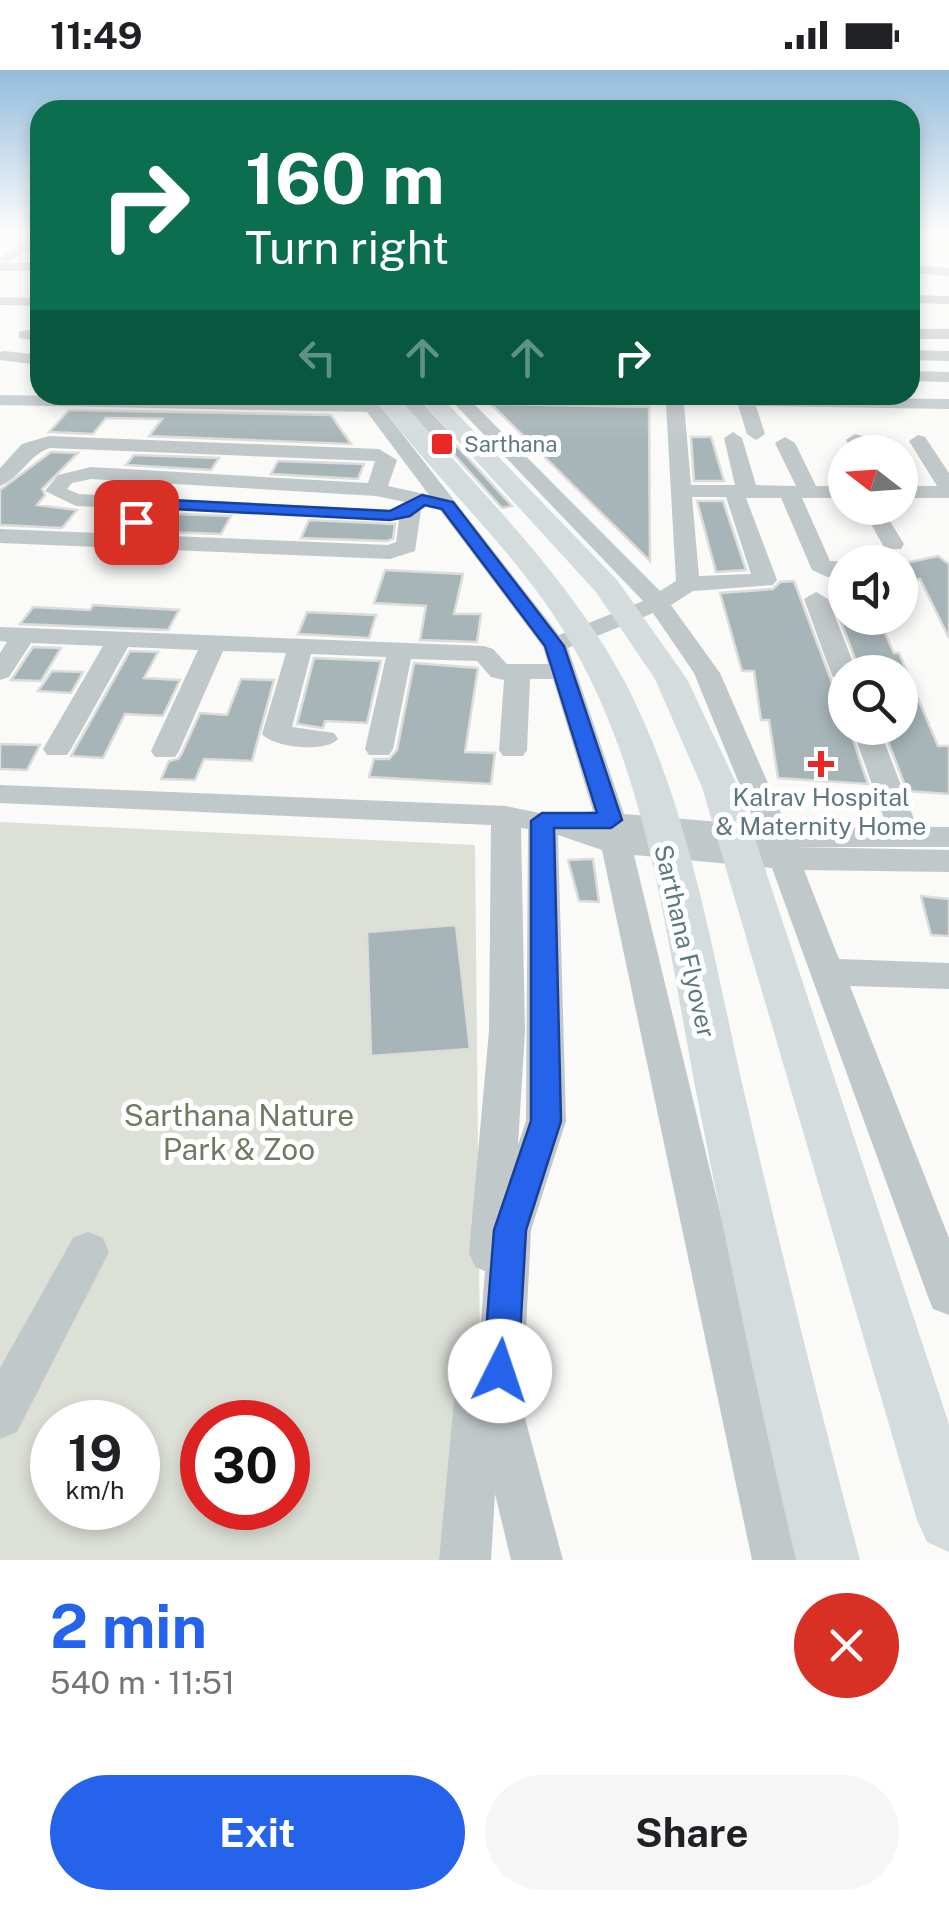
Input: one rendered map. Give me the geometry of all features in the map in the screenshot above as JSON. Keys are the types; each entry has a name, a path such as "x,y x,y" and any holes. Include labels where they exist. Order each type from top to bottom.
{"main road":[{"path":"430,405 442,445 606,586 670,679 720,786 949,1520"},
{"name":"Sarthana Flyover","path":"442,445 588,645 612,688 647,784 692,956 778,1369 828,1560"}],"street":[{"path":"920,315 940,315"},
{"path":"0,316 27,317"},
{"path":"920,334 949,334"},
{"path":"920,355 949,356"},
{"path":"4,356 30,359"},
{"path":"920,376 949,377"},
{"path":"0,400 30,400"},
{"path":"940,404 949,431"},
{"path":"200,405 186,427 189,429 384,456 376,490"},
{"path":"382,405 658,603 707,672 780,848 949,1294"},
{"path":"412,405 442,445"},
{"path":"421,405 559,658 613,832 778,1560"},
{"path":"442,445 390,516 58,495 57,485 77,474 376,490 442,445 526,405"},
{"path":"675,405 688,584"},
{"path":"746,405 756,434"},
{"path":"778,405 812,409 831,405"},
{"path":"863,405 875,428"},
{"path":"0,672 12,634 484,654 497,671 517,672 559,658 688,584 765,580 740,492 733,438"},
{"path":"918,441 944,491 949,516"},
{"path":"0,480 34,445 234,450 289,442"},
{"path":"270,484 289,442"},
{"path":"785,443 820,566 828,570"},
{"path":"0,536 398,552 407,546 442,445"},
{"path":"109,474 134,446"},
{"path":"215,481 234,450"},
{"path":"684,491 828,492"},
{"path":"918,492 944,491"},
{"path":"60,539 94,500"},
{"path":"124,542 150,503"},
{"path":"226,546 251,508"},
{"path":"881,525 892,544"},
{"path":"816,599 837,655"},
{"path":"58,749 120,638"},
{"path":"165,751 214,642"},
{"path":"301,644 276,734 324,739"},
{"path":"379,749 402,648"},
{"path":"513,750 517,672"},
{"path":"871,745 906,837"},
{"path":"0,794 533,820 613,832 949,860"},
{"path":"465,1560 508,1031 533,820"},
{"path":"533,820 546,1121 510,1230 498,1406 537,1560"},
{"path":"780,848 906,837 949,838"},
{"path":"826,972 949,976"},
{"path":"0,1416 88,1252"}],"green space":[{"name":"Sarthana Nature Park & Zoo","path":"0,822 475,845 482,1560 0,1560"}],"building":[{"path":"492,405 649,407 650,561"},
{"path":"69,410 331,415 351,444 149,436 162,419 106,418 93,434 49,432"},
{"path":"691,437 711,437 724,481 694,481"},
{"path":"457,446 512,506 502,508 449,449"},
{"path":"51,452 78,453 42,489 45,495 37,505 77,510 62,528 0,525 0,490"},
{"path":"134,455 219,458 211,470 126,465"},
{"path":"278,461 364,464 358,479 271,474"},
{"path":"697,501 723,501 746,570 716,572"},
{"path":"148,513 231,516 221,534 135,531"},
{"path":"309,520 395,524 393,539 301,538"},
{"path":"938,556 949,564 949,638 918,579 918,560"},
{"path":"385,570 463,574 454,614 481,614 477,642 420,640 426,606 374,603"},
{"path":"794,581 828,672 828,745 855,745 868,784 778,778 769,720 761,720 754,671 742,671 720,593 773,589 780,582"},
{"path":"93,605 179,610 168,630 20,624 33,607 90,610"},
{"path":"307,612 376,615 369,638 298,634"},
{"path":"846,635 886,635 894,653 900,655 854,655"},
{"path":"33,647 61,648 41,681 11,680"},
{"path":"130,651 158,652 144,678 180,680 163,716 125,714 103,758 71,756"},
{"path":"314,658 381,661 367,723 325,721 323,728 297,724"},
{"path":"414,663 478,668 465,752 495,753 491,784 369,777 374,759 389,759 397,750"},
{"path":"52,671 83,672 71,693 38,691"},
{"path":"241,679 274,680 252,761 204,759 195,780 161,779 169,761 178,759 182,753 200,713 227,715"},
{"path":"918,698 938,746 949,746 949,794 907,791 889,745 918,745"},
{"path":"0,744 40,745 27,770 0,769"},
{"path":"593,859 599,902 579,901 568,860"},
{"path":"921,896 949,899 949,936 931,935"},
{"path":"456,925 470,1049 371,1056 367,932"}],"place":[{"name":"Sarthana","path":"442,444"},
{"name":"Kalrav Hospital & Maternity Home","path":"821,764"}],"route":[{"path":"136,522 150,503 390,516 422,500 448,506 555,646 611,820 542,821 546,1121 510,1230 500,1371"}]}
